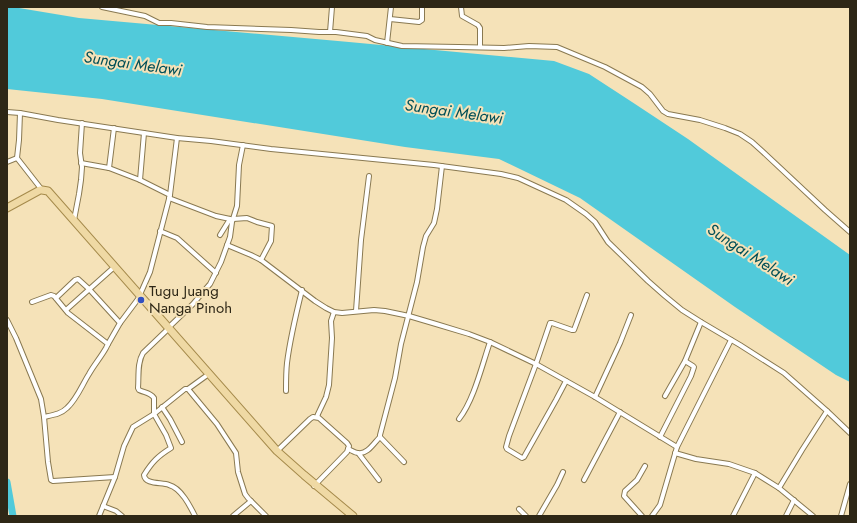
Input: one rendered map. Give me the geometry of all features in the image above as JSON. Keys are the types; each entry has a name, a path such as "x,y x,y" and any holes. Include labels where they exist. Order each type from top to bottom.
{"main road":[{"path":"7,208 33,193 42,190 48,191 112,269 139,297"},
{"path":"7,211 35,196 43,193 46,194 73,222 168,329 206,376 275,453 348,516"},
{"path":"168,329 184,344 277,451 314,486 353,516"}],"street":[{"path":"102,7 145,16 159,23 207,27 330,32 367,36 376,40 402,46 550,46 561,49 605,67 642,87 650,94 663,111 668,114 700,120 740,134 752,142 850,232"},
{"path":"330,32 332,7"},
{"path":"387,43 391,7"},
{"path":"390,19 419,22 422,20 422,7"},
{"path":"461,7 462,16 478,25 480,28 480,47"},
{"path":"7,112 178,138 442,166 501,174 518,178 574,205 586,214 595,222 608,242 648,281 682,310 784,373 850,433"},
{"path":"20,113 18,158 42,190"},
{"path":"73,222 79,194 82,123"},
{"path":"109,168 114,128"},
{"path":"140,180 144,133"},
{"path":"44,417 63,412 68,408 120,323 139,297 150,272 170,196 178,138"},
{"path":"220,235 231,220 238,198 239,165 243,145"},
{"path":"7,162 18,158"},
{"path":"81,165 109,168 140,180 170,196 216,216 231,220 247,218 272,226 271,241 262,260"},
{"path":"359,454 368,450 380,437 401,344 409,316 426,236 434,223 442,166"},
{"path":"356,311 361,240 369,176"},
{"path":"195,516 184,498 176,489 168,484 151,482 144,479 144,476 155,459 171,446 154,414 154,398 150,393 139,390 138,388 140,362 143,353 193,304 210,284 221,262 230,237 231,220"},
{"path":"160,231 177,238 216,273"},
{"path":"227,245 262,260 326,308 334,312 342,313 374,310 385,311 409,316 490,342 536,364 595,397 676,447"},
{"path":"66,310 112,269"},
{"path":"56,298 75,280 78,279 120,323"},
{"path":"286,391 289,351 302,290"},
{"path":"32,302 51,295 56,298 66,310 83,325 108,344"},
{"path":"566,381 524,456 522,458 507,449 507,441 550,323 574,330 587,295"},
{"path":"317,417 326,397 329,385 332,338 331,330 334,312"},
{"path":"595,397 631,315"},
{"path":"7,320 41,399 51,480 115,477"},
{"path":"665,396 685,361 701,322"},
{"path":"652,516 660,505 676,447 731,340"},
{"path":"459,419 472,395 490,342"},
{"path":"660,437 687,385 693,369 693,366 685,361"},
{"path":"99,516 115,477 124,446 131,429 154,414 184,388 188,388 206,376"},
{"path":"188,388 217,424 236,453 238,472 245,494 266,516"},
{"path":"162,407 182,442"},
{"path":"779,488 827,411"},
{"path":"584,480 620,412"},
{"path":"314,486 347,452 348,449 347,443 317,417"},
{"path":"277,451 310,419 317,417"},
{"path":"380,437 404,462"},
{"path":"348,449 359,454 379,480"},
{"path":"675,453 696,459 729,464 755,473 779,488 813,516"},
{"path":"642,516 624,496 624,494 637,480 645,466"},
{"path":"539,516 563,472"},
{"path":"733,516 755,473"},
{"path":"841,516 850,484"},
{"path":"786,516 794,500"},
{"path":"233,516 251,501"},
{"path":"103,506 116,511 122,516"},
{"path":"519,509 526,516"}],"water":[{"name":"Sungai Melawi","path":"7,7 79,18 554,61 589,74 688,139 850,255 850,382 836,375 735,307 580,198 499,159 405,147 102,99 7,89"}],"waterway":[{"path":"7,482 13,516"}],"place":[{"name":"Tugu Juang Nanga Pinoh","path":"141,300"}]}
